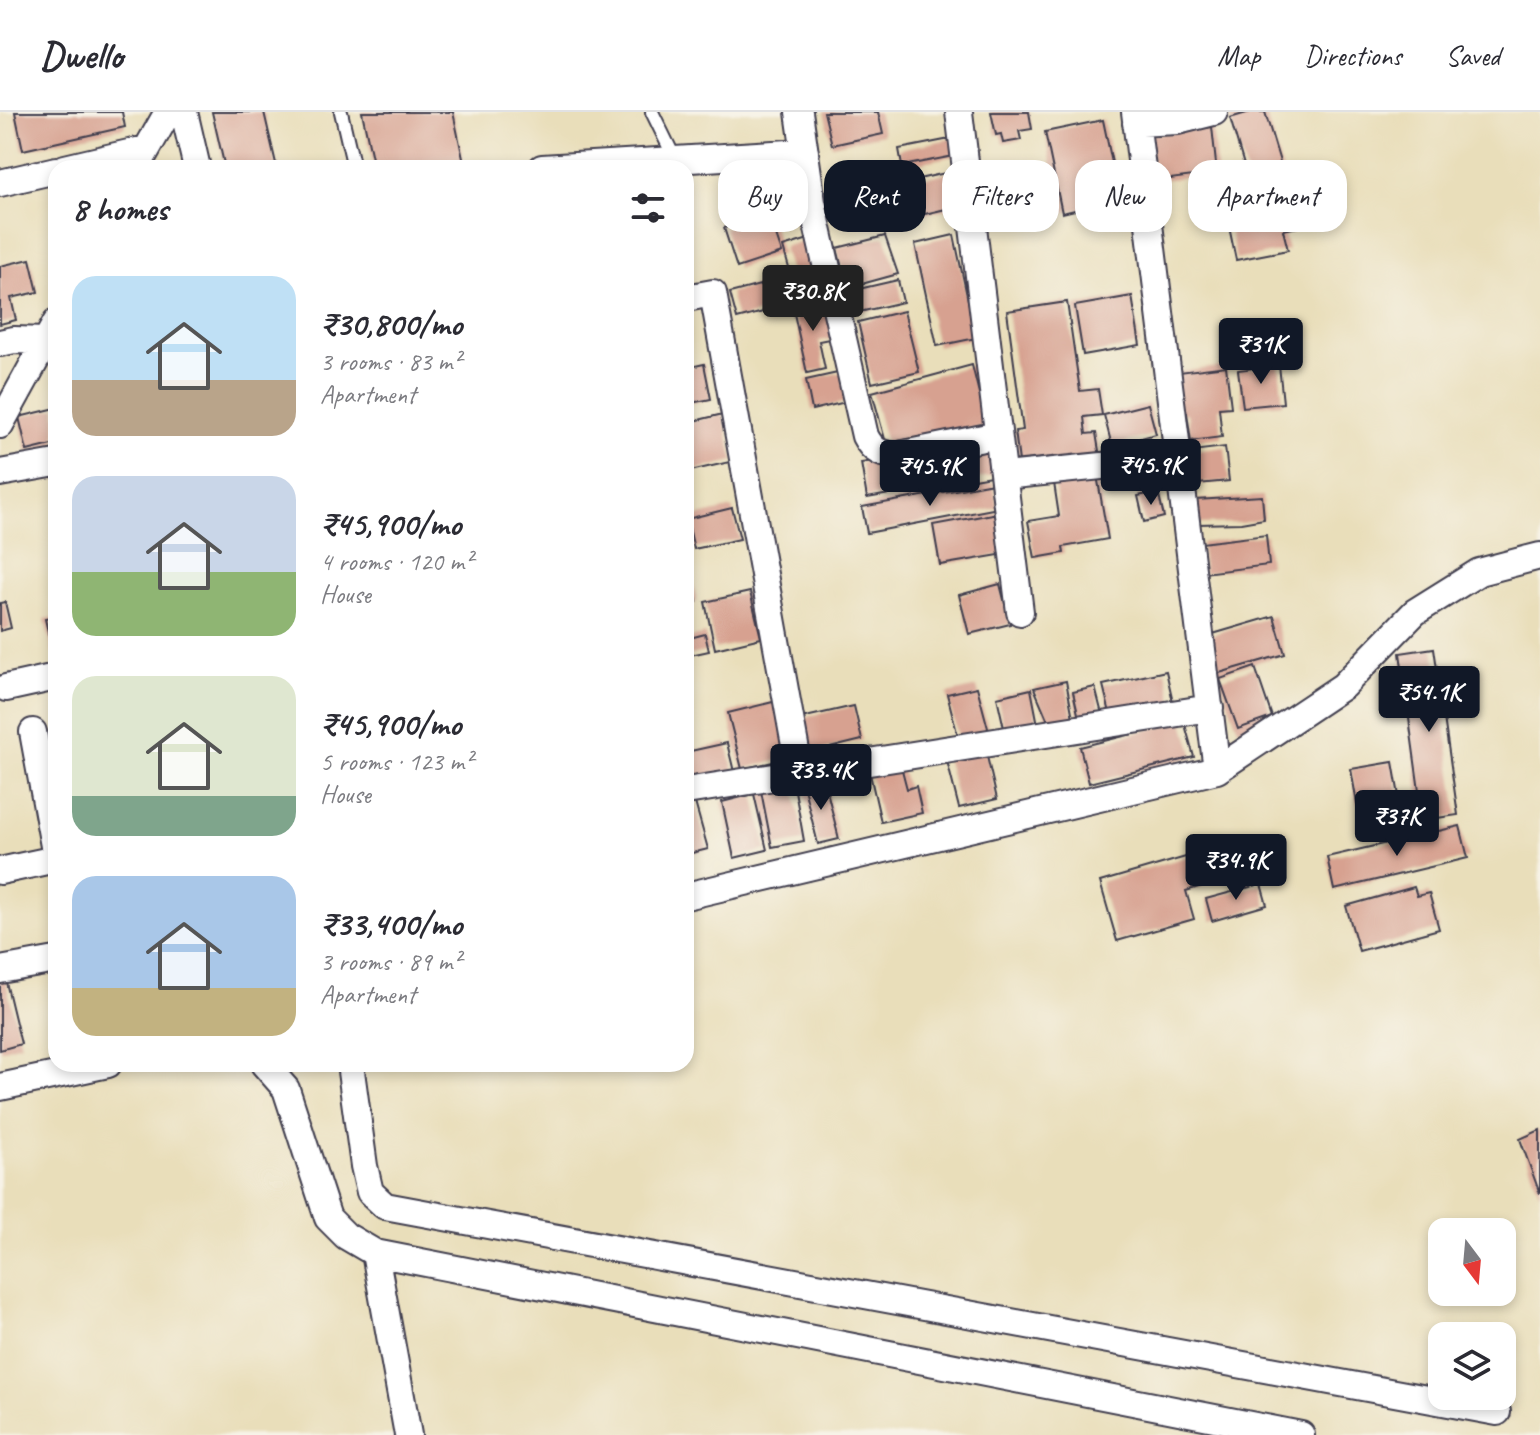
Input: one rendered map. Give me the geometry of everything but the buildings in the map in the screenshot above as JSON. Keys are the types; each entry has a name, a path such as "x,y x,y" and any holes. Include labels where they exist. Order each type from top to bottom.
{"street":[{"path":"141,159 168,112"},
{"path":"184,112 195,160"},
{"path":"799,112 812,202 865,436 871,449 885,455 899,455 998,435"},
{"path":"959,112 1020,612"},
{"path":"1214,112 1178,121 1136,118 1217,770"},
{"path":"660,160 805,152"},
{"path":"0,183 48,172"},
{"path":"694,297 713,293 800,773"},
{"path":"0,343 48,333"},
{"path":"0,425 48,337"},
{"path":"1004,476 1180,458"},
{"path":"0,473 48,464"},
{"path":"694,894 1217,770 1343,686 1415,612 1479,572 1540,556"},
{"path":"6,688 48,679"},
{"path":"694,790 1210,708"},
{"path":"33,732 48,814"},
{"path":"0,871 48,860"},
{"path":"0,970 48,961"},
{"path":"0,1087 70,1072"},
{"path":"271,1072 286,1089 328,1218 346,1236 375,1253 1301,1435"},
{"path":"351,1072 370,1192 385,1206 1497,1412"},
{"path":"375,1253 408,1435"}],"lane":[{"path":"341,112 352,160"},
{"path":"652,112 675,159"}]}
